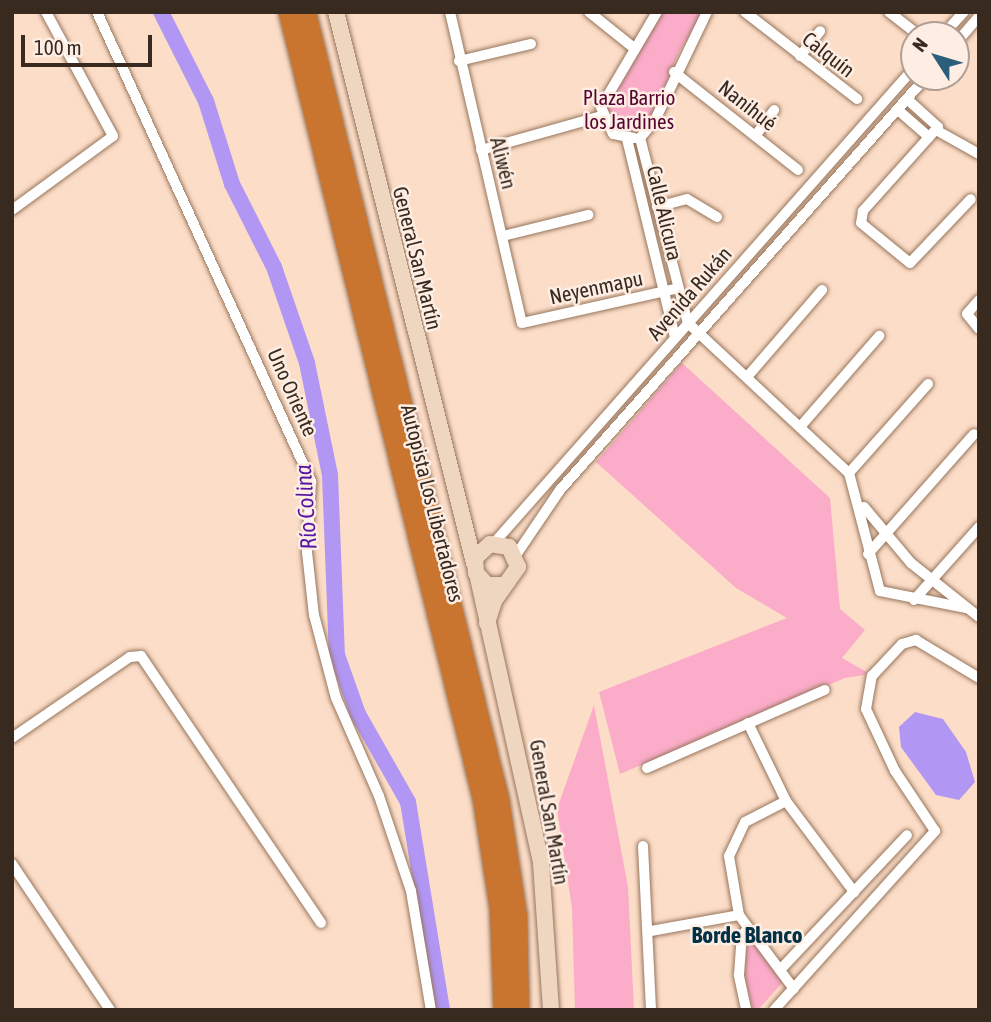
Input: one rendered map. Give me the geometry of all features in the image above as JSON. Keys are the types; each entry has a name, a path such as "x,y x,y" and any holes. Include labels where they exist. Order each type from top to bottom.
{"highway":[{"name":"Autopista Los Libertadores","path":"288,12 482,798 499,908 503,1010"},
{"name":"Autopista Los Libertadores","path":"306,12 499,799 517,915 519,1010"}],"street":[{"path":"12,210 113,136 46,12"},
{"name":"Uno Oriente","path":"97,12 311,481 307,552 314,615 336,698 379,796 411,891 430,1010"},
{"name":"General San Martín","path":"336,12 476,570 541,863 551,1010"},
{"name":"Aliwén","path":"450,12 459,61 522,323"},
{"path":"589,12 634,48"},
{"path":"657,12 605,95 602,116 613,134 627,139 640,138 655,120 674,72 707,12"},
{"name":"Calquín","path":"745,12 857,99"},
{"path":"800,56 820,31"},
{"path":"459,61 531,44"},
{"name":"Nanihué","path":"674,72 798,170"},
{"name":"Avenida Rukán","path":"516,555 559,490 675,337 900,84"},
{"name":"Avenida Rukán","path":"492,544 699,335 914,91"},
{"path":"907,99 934,131"},
{"path":"756,135 775,110"},
{"path":"898,110 979,154"},
{"path":"481,150 602,116"},
{"path":"934,131 863,211 861,223 910,263 971,199"},
{"name":"Calle Alicura","path":"640,138 688,323"},
{"name":"Calle Alicura","path":"627,139 675,337"},
{"path":"812,184 823,194"},
{"path":"657,207 687,199 717,217"},
{"path":"503,236 588,215"},
{"name":"Neyenmapu","path":"522,323 678,289"},
{"path":"747,377 822,290"},
{"path":"979,300 967,313 979,329"},
{"path":"688,323 849,472 862,505 868,554 880,591 914,600 966,608"},
{"path":"800,427 879,336"},
{"path":"849,472 928,384"},
{"path":"868,554 974,434"},
{"path":"862,505 884,535 931,580 979,617"},
{"name":"General San Martín","path":"460,513 492,544 516,555"},
{"path":"914,600 979,527"},
{"path":"492,544 476,570 505,585"},
{"path":"487,626 505,585 517,573 516,555"},
{"path":"774,1010 935,831 895,772 866,709 872,676 902,644 916,640 979,678"},
{"path":"12,738 130,657 141,656 320,923"},
{"path":"647,768 825,690"},
{"path":"748,723 786,801 854,892"},
{"path":"786,801 745,822 733,836 730,881 739,915 794,989"},
{"path":"780,970 907,835"},
{"path":"643,846 651,932 651,1010"},
{"path":"12,864 110,1010"},
{"path":"651,932 739,915"},
{"path":"746,1009 739,975 741,936 748,928"}],"green space":[{"name":"Plaza Barrio los Jardines","path":"663,12 704,12 679,52 650,121 637,132 614,131 604,107"},
{"path":"682,363 830,498 840,609 865,630 842,658 870,674 845,678 620,774 599,692 787,618 736,588 596,462"},
{"path":"594,705 628,887 634,1010 575,1010 572,908 557,809"},
{"path":"749,935 783,982 758,1010 753,1010 744,975"}],"shaded area":[{"path":"915,712 943,719 966,752 975,782 959,800 936,795 901,747 899,727"}],"waterway":[{"name":"Río Colina","path":"161,12 206,101 232,184 274,267 307,363 330,475 337,655 358,714 408,802 442,1010"}],"district":[{"name":"Borde Blanco","path":"747,935"}]}
